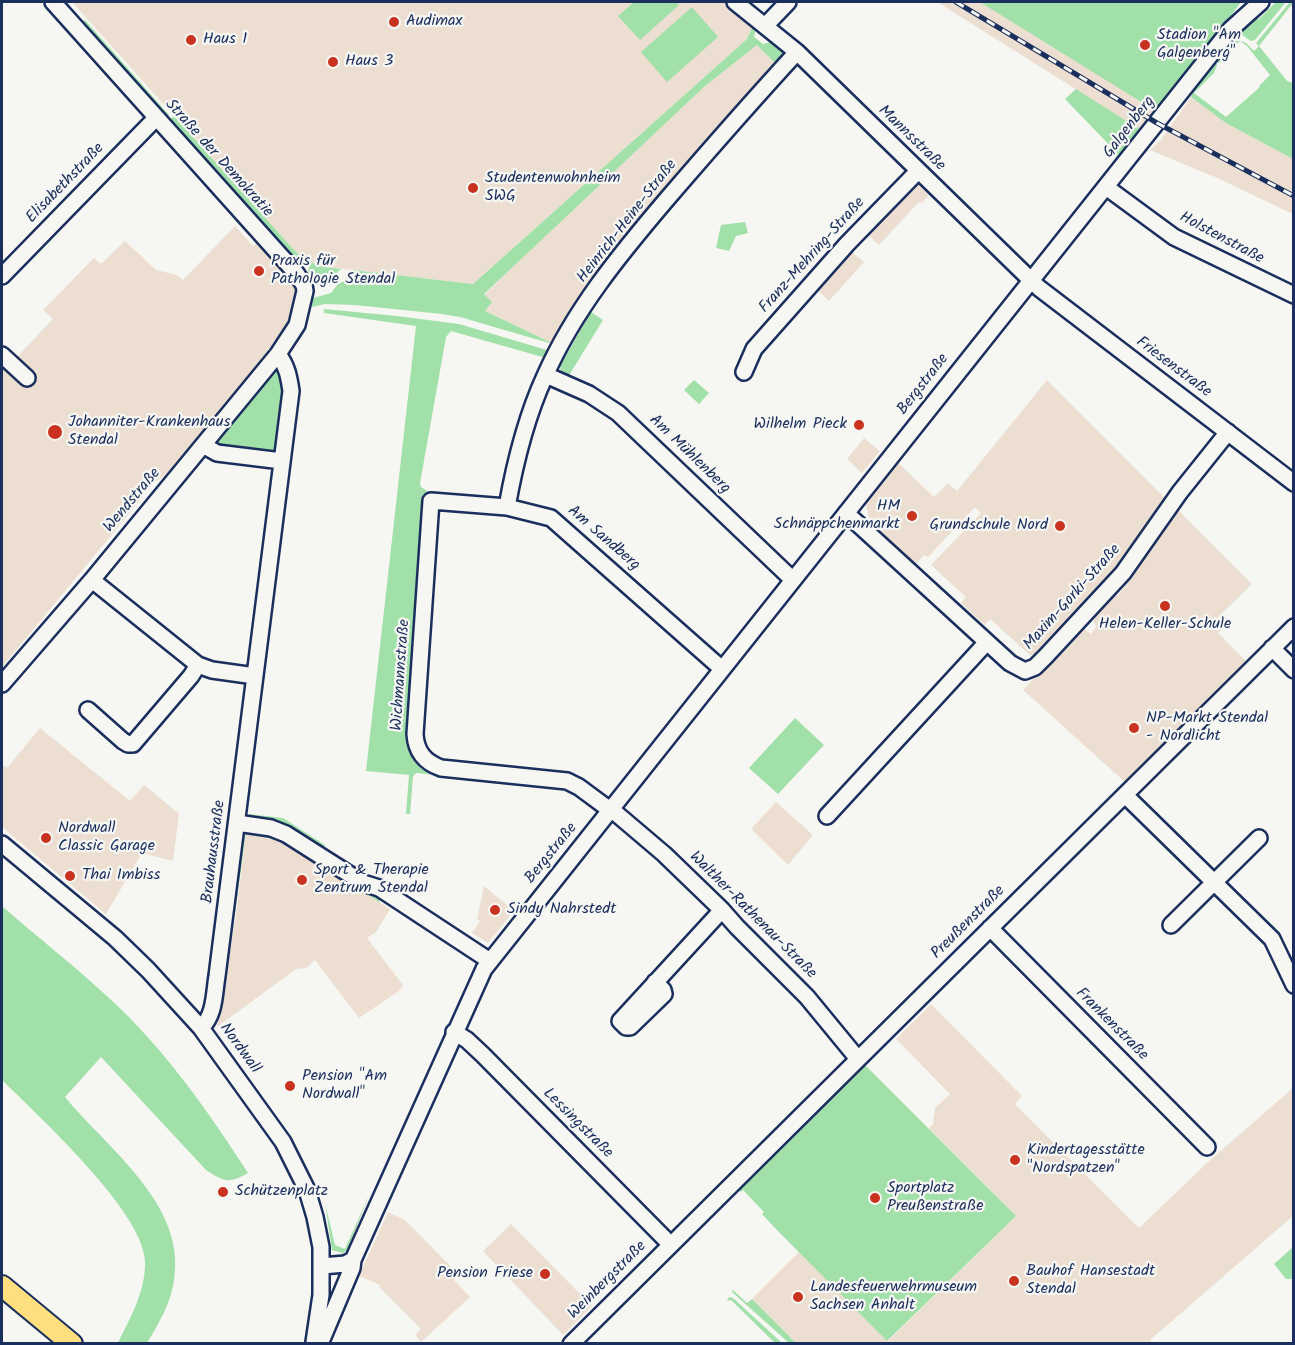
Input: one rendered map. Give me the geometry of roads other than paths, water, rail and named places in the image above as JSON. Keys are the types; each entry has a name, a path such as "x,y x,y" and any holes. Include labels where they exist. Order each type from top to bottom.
{"main road":[{"path":"3,1292 72,1344"}],"street":[{"name":"Straße der Demokratie","path":"52,2 296,273 304,285 304,298 297,325 278,354"},
{"name":"Mannsstraße","path":"735,2 797,52 1030,281"},
{"path":"766,25 788,2"},
{"name":"Galgenberg","path":"1030,281 1231,29 1261,2"},
{"name":"Heinrich-Heine-Straße","path":"507,507 527,422 546,375 574,324 624,251 797,52"},
{"name":"Elisabethstraße","path":"2,276 156,118"},
{"name":"Franz-Mehring-Straße","path":"744,372 754,349 839,253 918,171"},
{"name":"Holstenstraße","path":"1106,187 1174,237 1293,296"},
{"name":"Friesenstraße","path":"1030,281 1293,483"},
{"name":"Bergstraße","path":"320,1344 352,1268 353,1260 454,1032 478,979 490,961 1030,281"},
{"name":"Wendstraße","path":"2,684 92,580 278,354"},
{"name":"Brauhausstraße","path":"201,1028 208,1022 211,1014 291,391 289,375 278,354"},
{"path":"2,355 27,378"},
{"name":"Am Mühlenberg","path":"546,375 589,394 625,418 793,580"},
{"name":"Maxim-Gorki-Straße","path":"987,642 1018,669 1025,671 1035,667 1123,573 1180,492 1228,432"},
{"path":"203,445 217,453 282,461"},
{"name":"Am Sandberg","path":"431,501 507,507 545,515 558,522 722,669"},
{"name":"Wichmannstraße","path":"431,501 415,734 420,752 426,760 441,768 567,781 611,809"},
{"path":"827,816 987,642 846,513"},
{"path":"92,580 198,666 255,676"},
{"name":"Preußenstraße","path":"670,1245 1293,627"},
{"path":"1272,648 1293,670"},
{"path":"88,710 123,741 133,744 198,666"},
{"path":"1125,795 1272,939 1293,985"},
{"name":"Walther-Rathenau-Straße","path":"611,809 664,854 722,910 807,997 858,1059"},
{"path":"237,823 271,828 286,834 363,883 379,888 490,961"},
{"path":"1171,925 1259,838"},
{"name":"Nordwall","path":"2,844 115,938 201,1028 276,1131 307,1190 315,1217 322,1266 321,1301 314,1344"},
{"path":"655,982 722,910"},
{"name":"Frankenstraße","path":"990,928 1207,1147"},
{"name":"Lessingstraße","path":"454,1032 467,1040 483,1055 670,1245"},
{"name":"Weinbergstraße","path":"571,1344 670,1245"},
{"path":"322,1266 345,1264 353,1260"}],"railway":[{"path":"956,2 1157,123 1294,196"}],"place":[{"name":"Audimax","path":"394,22"},
{"name":"Haus 1","path":"191,40"},
{"name":"Stadion \"Am Galgenberg\"","path":"1145,45"},
{"name":"Haus 3","path":"333,62"},
{"name":"Studentenwohnheim SWG","path":"473,188"},
{"name":"Praxis für Pathologie Stendal","path":"259,271"},
{"name":"Wilhelm Pieck","path":"859,425"},
{"name":"Johanniter-Krankenhaus Stendal","path":"55,432"},
{"name":"HM Schnäppchenmarkt","path":"912,516"},
{"name":"Grundschule Nord","path":"1060,526"},
{"name":"Helen-Keller-Schule","path":"1165,606"},
{"name":"NP-Markt Stendal - Nordlicht","path":"1134,728"},
{"name":"Nordwall Classic Garage","path":"46,838"},
{"name":"Thai Imbiss","path":"70,876"},
{"name":"Sport & Therapie Zentrum Stendal","path":"302,880"},
{"name":"Sindy Nahrstedt","path":"495,910"},
{"name":"Pension \"Am Nordwall\"","path":"290,1086"},
{"name":"Kindertagesstätte \"Nordspatzen\"","path":"1015,1160"},
{"name":"Schützenplatz","path":"223,1192"},
{"name":"Sportplatz Preußenstraße","path":"875,1198"},
{"name":"Pension Friese","path":"545,1274"},
{"name":"Bauhof Hansestadt Stendal","path":"1014,1281"},
{"name":"Landesfeuerwehrmuseum Sachsen Anhalt","path":"798,1297"}]}
